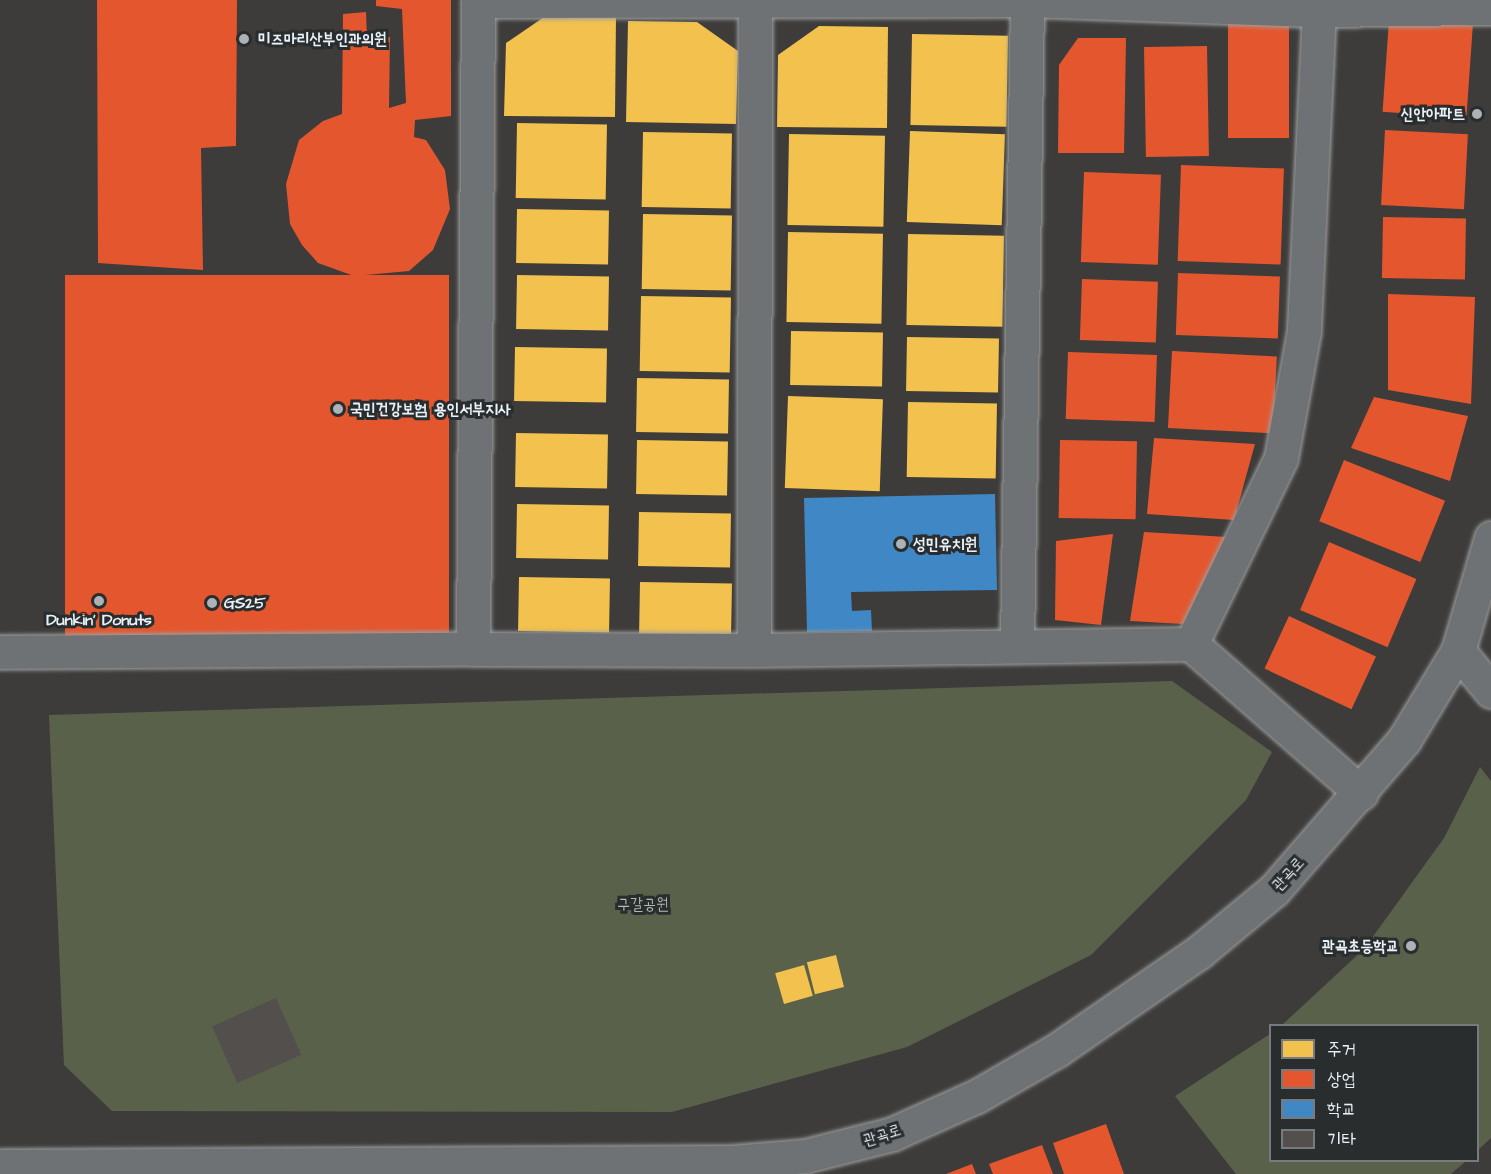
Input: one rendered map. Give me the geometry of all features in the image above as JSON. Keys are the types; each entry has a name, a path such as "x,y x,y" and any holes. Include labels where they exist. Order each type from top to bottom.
{"street":[{"path":"1017,645 1027,0"},
{"path":"473,649 478,1 1027,0 1319,10 1491,8"},
{"path":"754,650 755,1"},
{"path":"1191,644 1281,458 1304,331 1319,10"},
{"name":"관곡로","path":"0,1166 732,1168 805,1156 892,1134 976,1096 1057,1050 1199,952 1274,890 1361,793 1404,740 1458,651 1491,538"},
{"path":"0,652 754,650 1191,644 1361,793"},
{"path":"1458,651 1491,691"}],"green space":[{"name":"구갈공원","path":"1172,681 1272,752 1246,800 1091,955 907,1047 672,1112 112,1111 64,1065 49,715"},
{"path":"1480,767 1491,781 1491,1138 1479,1149 1479,1024 1283,1024 1364,949 1444,838"},
{"path":"1269,1035 1269,1162 1465,1162 1451,1174 1236,1174 1175,1096"}],"building: 주거":[{"path":"547,15 616,16 615,117 504,116 506,43"},
{"path":"628,21 697,22 738,51 736,124 626,122"},
{"path":"819,26 888,27 887,128 777,127 778,55"},
{"path":"912,34 1008,36 1006,127 910,125"},
{"path":"517,123 607,125 606,200 516,198"},
{"path":"910,131 1005,134 1002,225 907,222"},
{"path":"643,132 732,134 731,209 642,207"},
{"path":"789,134 885,136 883,227 787,225"},
{"path":"517,209 609,211 608,265 516,263"},
{"path":"643,214 732,216 731,291 642,289"},
{"path":"788,232 883,234 881,324 786,322"},
{"path":"908,234 1004,236 1002,327 906,325"},
{"path":"517,275 609,277 608,331 516,329"},
{"path":"641,296 731,298 730,373 640,371"},
{"path":"791,331 883,333 882,387 790,385"},
{"path":"907,337 999,339 998,393 906,391"},
{"path":"515,347 607,349 606,403 514,401"},
{"path":"637,378 729,380 728,434 636,432"},
{"path":"788,396 883,399 880,491 785,488"},
{"path":"908,402 997,404 996,479 907,477"},
{"path":"516,433 608,435 607,489 515,487"},
{"path":"637,440 728,442 727,496 636,494"},
{"path":"517,504 609,506 608,560 516,558"},
{"path":"639,512 731,514 730,568 638,566"},
{"path":"519,577 610,579 609,633 518,631"},
{"path":"640,582 732,584 731,638 639,636"},
{"path":"836,955 844,987 815,994 807,962"},
{"path":"804,965 813,996 784,1004 775,973"}],"building: 상업":[{"path":"97,0 237,0 236,146 201,148 203,270 98,263"},
{"path":"376,0 451,0 451,116 415,120 414,137 426,140 445,170 450,209 433,250 409,271 354,276 318,263 302,245 290,224 286,184 299,140 323,121 342,114 343,14 366,12 367,38 390,37 389,108 406,103 402,9 376,6"},
{"path":"1389,20 1473,26 1466,118 1383,112"},
{"path":"1228,22 1289,22 1289,138 1228,138"},
{"path":"1078,38 1126,38 1124,153 1058,153 1059,65"},
{"path":"1207,46 1209,156 1146,157 1144,47"},
{"path":"1385,130 1468,134 1464,209 1381,205"},
{"path":"1181,165 1284,169 1281,265 1178,261"},
{"path":"1084,172 1161,175 1158,265 1081,262"},
{"path":"1383,217 1466,218 1465,279 1382,278"},
{"path":"1178,273 1280,277 1278,339 1176,335"},
{"path":"65,275 449,275 449,641 65,641"},
{"path":"1082,279 1158,282 1156,343 1080,340"},
{"path":"1388,294 1475,297 1471,404 1388,390"},
{"path":"1172,351 1277,356 1273,433 1168,428"},
{"path":"1068,352 1157,355 1155,422 1066,419"},
{"path":"1374,397 1468,416 1450,481 1351,448"},
{"path":"1154,438 1255,444 1234,520 1147,514"},
{"path":"1060,440 1137,441 1136,519 1059,518"},
{"path":"1344,460 1445,501 1420,562 1319,521"},
{"path":"1144,532 1227,537 1183,624 1130,621"},
{"path":"1113,534 1101,625 1055,620 1056,541"},
{"path":"1329,542 1416,579 1388,647 1300,610"},
{"path":"1289,616 1376,657 1351,709 1264,669"},
{"path":"1106,1124 1124,1174 1064,1174 1053,1143"},
{"path":"1042,1145 1053,1174 993,1174 989,1164"},
{"path":"972,1164 976,1174 946,1174"}],"building: 학교":[{"name":"성민유치원","path":"995,494 997,590 851,592 852,611 871,610 872,631 807,632 804,498"}],"building: 기타":[{"path":"276,998 301,1055 237,1083 212,1026"}],"place":[{"name":"미즈마리산부인과의원","path":"244,39"},
{"name":"신안아파트","path":"1477,114"},
{"name":"국민건강보험 용인서부지사","path":"338,409"},
{"name":"성민유치원","path":"901,544"},
{"name":"Dunkin' Donuts","path":"99,601"},
{"name":"GS25","path":"212,603"},
{"name":"관곡초등학교","path":"1411,946"}]}
